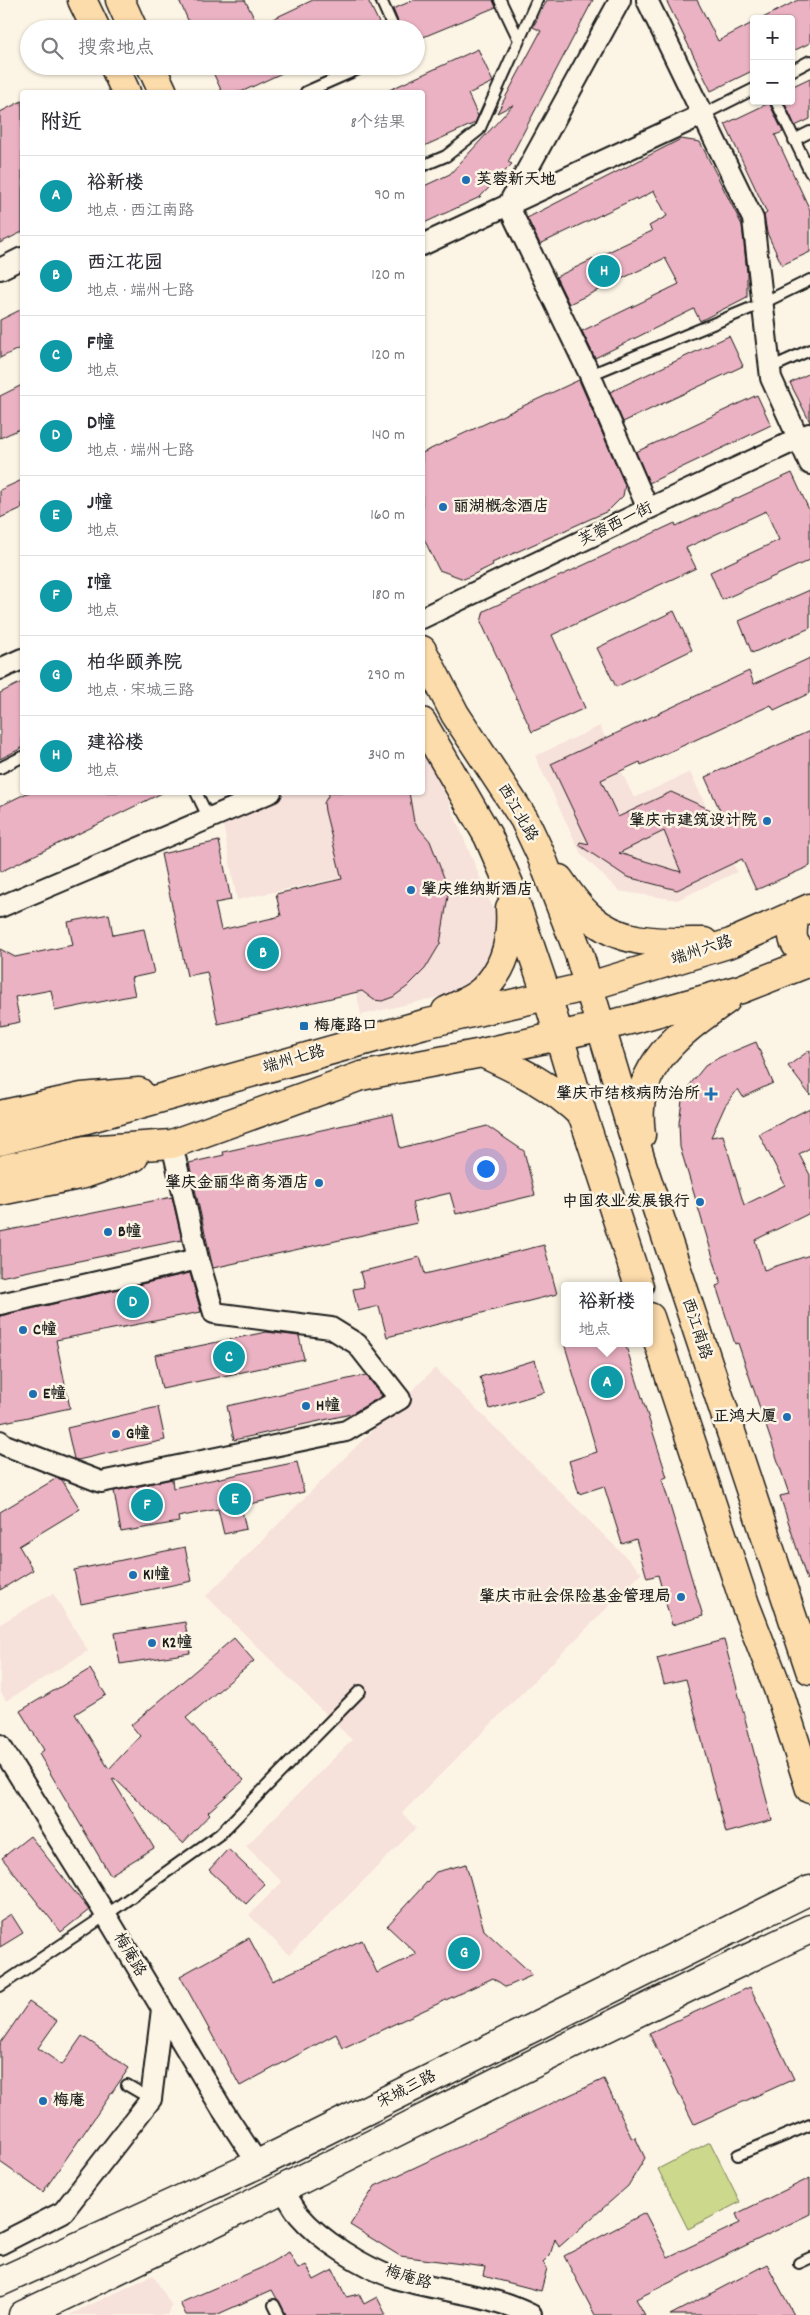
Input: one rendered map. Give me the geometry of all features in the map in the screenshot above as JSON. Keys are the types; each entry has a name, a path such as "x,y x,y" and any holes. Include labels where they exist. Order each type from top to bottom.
{"main road":[{"path":"82,0 92,20"},
{"path":"120,0 129,20"},
{"path":"118,75 125,90"},
{"path":"154,75 161,90"},
{"name":"西江北路","path":"425,656 455,714 524,819 540,853 590,986"},
{"path":"425,732 488,836 509,884 548,996 583,1116 638,1282"},
{"path":"488,836 524,819"},
{"path":"540,853 591,918 616,933 633,940 731,943"},
{"path":"424,1024 483,990 502,964 510,944 509,884"},
{"path":"802,912 791,936 799,950 810,957"},
{"name":"端州六路","path":"590,986 731,943 802,912"},
{"path":"0,1192 84,1174 361,1076 482,1053 559,1034 634,1019 741,989 810,962"},
{"name":"端州七路","path":"0,1141 83,1120 424,1024 590,986"},
{"name":"西江南路","path":"590,986 641,1161 810,1670"},
{"path":"641,1161 640,1106 645,1086 653,1070 670,1044 686,1028 741,989"},
{"path":"482,1053 542,1082 566,1099 583,1116"},
{"path":"0,1115 82,1097 200,1087"},
{"path":"0,1170 86,1150 172,1144"},
{"path":"622,1233 640,1219 661,1222"},
{"path":"653,1326 745,1604 780,1694 810,1789"},
{"path":"780,1694 810,1684"},
{"name":"宋城三路","path":"0,2282 258,2164 810,1890"},
{"name":"宋城三路","path":"30,2314 688,1986 810,1929"}],"street":[{"path":"508,205 620,0"},
{"path":"647,0 704,114 753,219 771,378 804,437 810,464"},
{"path":"425,244 704,114"},
{"path":"508,205 590,375 648,509"},
{"path":"0,269 20,259"},
{"name":"芙蓉西一街","path":"425,617 648,509 804,437"},
{"path":"0,669 20,660"},
{"path":"0,908 264,795"},
{"path":"0,1441 5,1445 101,1482 346,1431 400,1399 357,1344 331,1328 214,1313 198,1258 172,1144"},
{"path":"0,1304 198,1258"},
{"name":"梅庵路","path":"0,1746 258,2164"},
{"path":"0,2244 63,2212 151,2099 162,2009"},
{"name":"梅庵路","path":"282,2189 299,2214 325,2239 360,2261 394,2277 489,2298 512,2305 531,2315"}],"lane":[{"path":"381,0 390,20"},
{"path":"500,0 519,40"},
{"path":"425,165 446,156 479,130 537,0"},
{"path":"795,69 810,61"},
{"path":"311,90 345,75"},
{"path":"704,114 750,91"},
{"path":"778,105 810,172"},
{"path":"794,140 810,132"},
{"path":"590,375 762,303 810,280"},
{"path":"770,368 810,350"},
{"path":"0,768 20,758"},
{"path":"197,795 209,819"},
{"path":"0,1986 106,1915 220,1834 360,1691"},
{"path":"127,2085 151,2099"},
{"path":"738,2154 810,2125"},
{"path":"800,2263 810,2258"}],"shaded area":[{"path":"600,726 634,798 690,772 737,872 677,900 619,891 581,854 535,756"},
{"name":"肇庆维纳斯酒店","path":"428,752 499,923 497,948 486,968 465,991 361,1015 334,879 237,900 222,819 280,795 425,795 425,753"},
{"path":"435,1368 642,1573 402,1813 416,1828 289,1955 249,1915 282,1882 246,1846 352,1740 206,1596"},
{"path":"53,1593 88,1651 6,1701 0,1691 0,1624"},
{"path":"153,2275 172,2306 168,2315 69,2315"}],"green space":[{"path":"710,2142 740,2202 688,2229 658,2169"}],"building":[{"path":"179,0 245,0 255,20 188,20"},
{"path":"313,0 368,0 378,20 271,20"},
{"path":"414,0 493,0 496,7 425,36 425,20 397,20 393,9"},
{"path":"547,0 593,0 508,162 512,164 480,197 425,223 425,186 450,174 513,105 497,113 541,31 533,27"},
{"path":"666,0 697,0 718,41 750,24 750,72 711,91"},
{"path":"798,0 810,0 810,43 795,50 795,15 769,15"},
{"path":"478,49 493,82 468,94 478,116 475,123 425,146 425,90 389,90"},
{"path":"214,75 278,75 245,90 221,90"},
{"path":"810,78 810,119 795,126 786,105 795,105 795,85"},
{"path":"20,102 20,233 0,243 0,112"},
{"path":"765,105 770,105 783,132 775,135 810,210 810,252 782,265 767,233 764,215 767,213 725,124"},
{"path":"681,139 700,142 742,225 747,273 747,297 700,321 694,309 595,358 582,331 679,284 665,258 569,304 556,277 652,231 649,226 667,216 654,191 540,244 527,218"},
{"path":"20,310 20,348 0,358 0,320"},
{"path":"729,336 743,366 623,422 610,392"},
{"path":"810,373 810,422 790,383"},
{"path":"579,380 625,485 623,496 608,511 492,563 493,565 464,579 439,570 425,541 425,452"},
{"path":"20,386 20,429 0,438 0,396"},
{"path":"757,395 771,425 649,483 636,452"},
{"path":"792,473 810,512 810,560 722,600 710,572 779,540 766,511 686,548 696,568 552,635 585,708 532,732 481,622 484,611 675,523 676,526"},
{"path":"20,481 20,509 0,518 0,490"},
{"path":"810,590 810,628 752,653 739,621"},
{"path":"674,611 692,650 616,687 597,648"},
{"path":"810,658 810,693 774,710 771,705 641,765 640,762 601,780 618,817 671,792 722,815 705,777 810,731 810,866 756,890 742,859 677,890 627,877 579,845 580,842 589,844 551,764 749,671 754,684","holes":["664,831 681,872 619,853"]},
{"path":"20,683 20,749 0,759 0,693"},
{"path":"23,795 158,795 0,872 0,806"},
{"path":"328,795 410,795 414,822 430,841 445,880 448,896 440,944 425,969 407,987 393,997 382,1001 374,1000 362,991 218,1024 207,972 187,976 161,854 219,841 231,900 215,903 221,930 281,916 276,894 342,879 324,803"},
{"path":"109,914 113,935 144,929 154,973 131,978 135,995 55,1011 51,990 15,997 20,1022 0,1026 0,949 15,957 73,945 68,922"},
{"path":"756,1042 773,1083 743,1097 738,1089 725,1106 711,1137 723,1135 744,1205 785,1185 759,1134 810,1108 810,1148 799,1154 810,1175 810,1213 755,1240 764,1270 810,1255 810,1580 807,1580 780,1496 789,1494 738,1343 735,1344 716,1286 721,1284 680,1147 679,1123 682,1100 692,1082 705,1066 720,1057"},
{"path":"810,1050 810,1095 788,1066"},
{"name":"肇庆金丽华商务酒店","path":"393,1114 400,1148 487,1126 524,1151 535,1195 456,1214 450,1193 412,1202 417,1223 213,1268 189,1163 224,1155 223,1152"},
{"name":"B幢","path":"172,1197 182,1240 0,1277 0,1232"},
{"path":"544,1245 557,1294 387,1337 379,1306 358,1311 353,1289 364,1287 360,1272 420,1257 425,1274"},
{"path":"190,1273 201,1312 56,1340 70,1408 0,1423 0,1316"},
{"path":"266,1332 299,1336 304,1359 162,1389 155,1355"},
{"path":"565,1347 626,1347 667,1477 662,1479 703,1616 672,1625 658,1575 647,1578 636,1539 622,1544 604,1486 579,1494 569,1461 597,1452"},
{"path":"535,1360 545,1392 490,1409 480,1377"},
{"name":"H幢","path":"366,1375 382,1396 351,1414 234,1440 227,1406"},
{"name":"G幢","path":"158,1407 165,1440 78,1460 74,1459 67,1428"},
{"path":"297,1462 304,1492 241,1506 246,1529 224,1534 218,1509 178,1517 179,1522 121,1532 114,1491 172,1479 173,1488"},
{"path":"57,1478 62,1480 80,1509 19,1546 33,1570 0,1590 0,1512"},
{"name":"K1幢","path":"185,1547 192,1581 81,1604 74,1570"},
{"name":"K2幢","path":"185,1622 190,1653 120,1664 115,1633"},
{"path":"234,1638 254,1661 186,1718 244,1780 208,1812 210,1814 183,1843 114,1778 112,1779 154,1848 110,1875 39,1754 44,1750 20,1711 90,1669 106,1695 75,1714 109,1769 140,1736 131,1725"},
{"path":"724,1640 772,1820 726,1833 686,1679 664,1684 657,1658"},
{"path":"30,1836 89,1910 61,1932 2,1858"},
{"path":"228,1849 265,1884 246,1904 209,1870"},
{"path":"466,1864 484,1930 533,1975 506,1987 493,1978 343,2048 336,2034 240,2086 180,1976 249,1938 272,1981 362,1940 377,1973 417,1954 387,1926 436,1872"},
{"path":"11,1914 23,1933 0,1947 0,1921"},
{"path":"750,1987 794,2079 694,2124 649,2033"},
{"name":"梅庵","path":"29,2002 57,2021 38,2048 62,2065 82,2036 129,2068 43,2192 0,2162 0,2044"},
{"path":"604,2079 632,2139 635,2137 645,2158 628,2186 559,2247 555,2239 550,2255 543,2262 547,2268 541,2291 483,2276 485,2267 400,2256 350,2225 375,2186"},
{"path":"810,2178 810,2214 636,2299 645,2315 595,2315 564,2256 645,2213 668,2257 740,2223 736,2214"},
{"path":"289,2252 298,2269 306,2265 314,2280 333,2270 346,2297 359,2294 364,2304 377,2297 386,2315 286,2315 272,2290 216,2315 186,2315 180,2303 261,2268"},
{"path":"767,2264 794,2315 670,2315"}],"place":[{"name":"芙蓉新天地","path":"466,180"},
{"name":"建裕楼","path":"604,271"},
{"name":"丽湖概念酒店","path":"443,507"},
{"name":"肇庆市建筑设计院","path":"767,821"},
{"name":"肇庆维纳斯酒店","path":"411,890"},
{"name":"西江花园","path":"263,953"},
{"name":"梅庵路口","path":"304,1026"},
{"name":"肇庆市结核病防治所","path":"711,1094"},
{"name":"肇庆金丽华商务酒店","path":"319,1183"},
{"name":"中国农业发展银行","path":"700,1202"},
{"name":"B幢","path":"108,1232"},
{"name":"D幢","path":"133,1302"},
{"name":"C幢","path":"23,1330"},
{"name":"F幢","path":"229,1357"},
{"name":"裕新楼","path":"607,1382"},
{"name":"E幢","path":"33,1394"},
{"name":"H幢","path":"306,1406"},
{"name":"正鸿大厦","path":"787,1417"},
{"name":"G幢","path":"116,1434"},
{"name":"J幢","path":"235,1499"},
{"name":"I幢","path":"147,1505"},
{"name":"K1幢","path":"133,1575"},
{"name":"肇庆市社会保险基金管理局","path":"681,1597"},
{"name":"K2幢","path":"152,1643"},
{"name":"柏华颐养院","path":"464,1953"},
{"name":"梅庵","path":"43,2101"}]}
